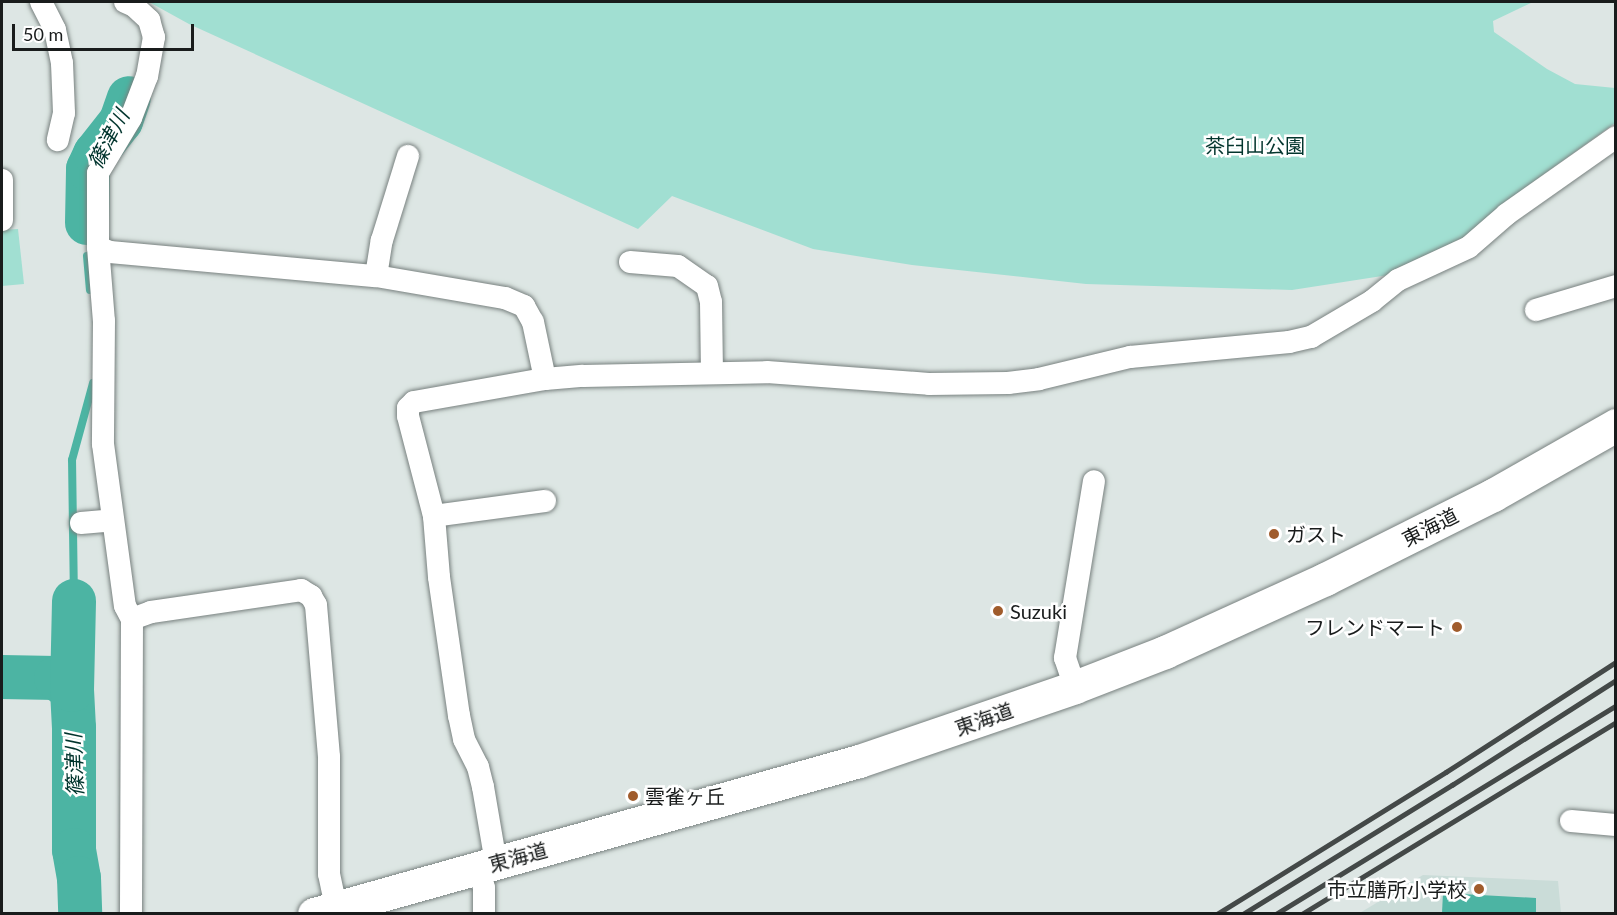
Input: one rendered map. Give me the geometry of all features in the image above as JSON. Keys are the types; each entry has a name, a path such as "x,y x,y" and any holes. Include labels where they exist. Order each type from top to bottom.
{"highway":[{"name":"東海道","path":"325,910 859,761 1075,687 1165,652 1346,569 1493,495 1616,425"}],"street":[{"path":"41,2 55,30 62,63 64,113 58,140"},
{"path":"125,2 134,6 149,20 154,37 147,76 131,118 98,173 98,247 104,321 103,444 125,606 132,620 131,914"},
{"path":"484,914 484,888 488,866 483,787 464,739 459,716 438,578 434,516 408,416 408,408 414,402 545,379 712,372 767,372 929,384 1008,383 1039,379 1130,357 1289,342 1311,337 1372,301 1398,280 1468,247 1507,214 1616,137"},
{"path":"376,276 382,240 408,156"},
{"path":"2,180 2,220"},
{"path":"98,247 110,252 376,276 505,298 524,306 533,322 545,379"},
{"path":"630,262 678,266 707,286 711,302 712,372"},
{"path":"1536,310 1616,286"},
{"path":"1075,687 1065,658 1094,481"},
{"path":"434,516 545,501"},
{"path":"81,523 113,520"},
{"path":"132,620 151,612 302,590 311,596 316,605 329,757 329,874 325,910"},
{"path":"1571,821 1616,825"}],"shaded area":[{"name":"市立膳所小学校","path":"1423,875 1558,881 1561,913 1358,914"},
{"path":"1443,893 1536,898 1536,913 1442,913"}],"green space":[{"name":"茶臼山公園","path":"149,2 1533,2 1493,21 1494,32 1547,69 1575,84 1615,88 1615,123 1522,190 1467,241 1395,274 1292,290 1086,284 912,265 813,249 672,196 638,229 189,24"},
{"path":"18,229 24,284 2,286 2,230"}],"waterway":[{"name":"篠津川","path":"87,223 88,169 95,154 121,121 129,98"},
{"path":"87,256 90,290"},
{"path":"74,601 72,460 93,383"},
{"path":"72,690 74,601"},
{"name":"篠津川","path":"2,677 56,678 72,690 74,850 79,878 80,914"}],"railway":[{"path":"1217,914 1446,772 1616,662"},
{"path":"1243,914 1616,680"},
{"path":"1276,914 1616,706"},
{"path":"1302,914 1616,722"}],"place":[{"name":"ガスト","path":"1274,534"},
{"name":"Suzuki","path":"998,611"},
{"name":"フレンドマート","path":"1457,627"},
{"name":"雲雀ヶ丘","path":"633,796"},
{"name":"市立膳所小学校","path":"1479,889"}]}
